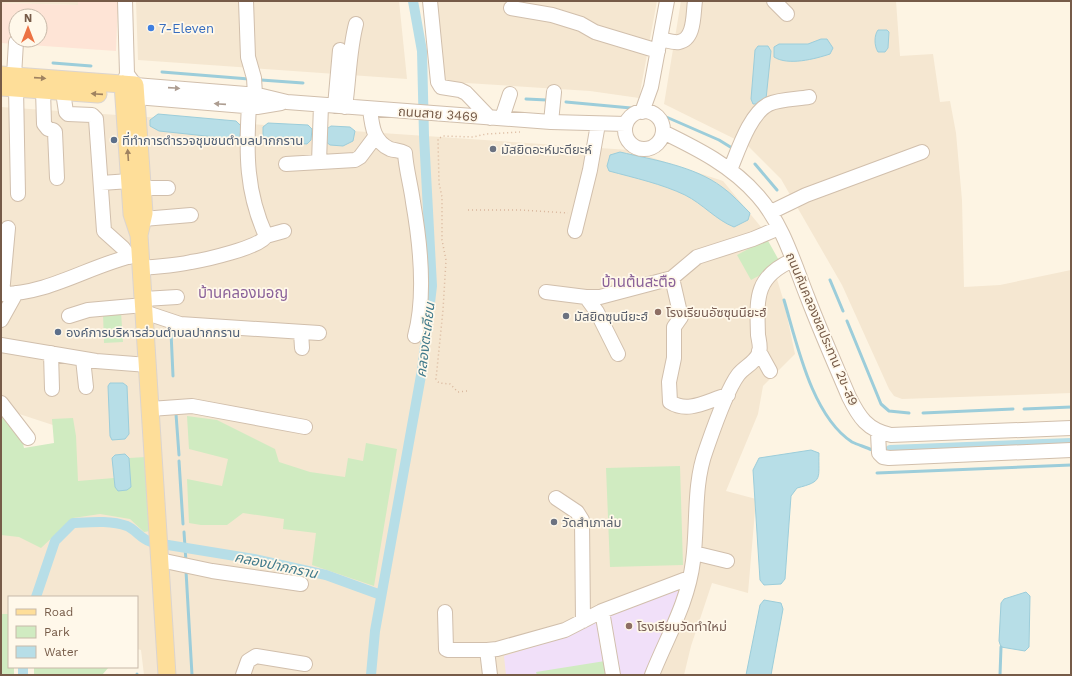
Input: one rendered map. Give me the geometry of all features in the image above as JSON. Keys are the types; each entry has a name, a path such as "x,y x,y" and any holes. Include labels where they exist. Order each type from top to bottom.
{"main road":[{"path":"8,81 129,87"},
{"path":"8,81 43,90 63,92 129,87"},
{"path":"129,87 136,185 132,214 141,227 137,260 144,306 166,675"}],"street":[{"path":"125,1 129,87"},
{"path":"246,1 248,57 254,78 247,153 249,179 256,214 266,236"},
{"path":"430,1 438,82 441,87 460,90 466,93 496,118 510,94"},
{"path":"646,112 667,1"},
{"path":"511,8 552,15 574,22 595,32 659,45 678,43 684,41 690,35 695,1"},
{"path":"774,1 787,14"},
{"path":"334,106 349,81 352,39 356,24"},
{"path":"15,48 8,81 18,194"},
{"path":"319,162 334,106 340,50"},
{"name":"ถนนสาย 3469","path":"129,87 252,100 257,107 287,102 625,128"},
{"path":"43,90 44,124 55,132 56,178"},
{"path":"63,92 66,112 68,114 92,115 96,119 104,231 137,260"},
{"path":"552,122 554,92"},
{"path":"727,168 759,112 770,104 809,97"},
{"path":"376,109 372,126 375,137 392,149 401,150 405,153 418,231 420,291 419,323 415,336"},
{"path":"646,112 661,122 661,137 647,149 637,148 629,143 625,128 632,116 646,112"},
{"path":"575,231 595,125"},
{"path":"286,164 355,160 360,157 375,137"},
{"name":"ถนนคันคลองชลประทาน 2ข-ส9","path":"661,137 701,150 727,168 758,196 771,212 793,260 849,397 860,417 878,433"},
{"path":"771,212 806,195 922,152"},
{"path":"101,183 168,188"},
{"path":"141,227 191,215"},
{"path":"1,320 6,294 8,228"},
{"path":"546,292 586,297 600,297 672,278 697,257 753,239 779,228"},
{"path":"6,294 48,287 137,260 190,263 239,250 263,241 266,236 284,231"},
{"path":"770,371 759,351 758,296 759,292 772,274 784,264 793,260"},
{"path":"672,278 681,318 674,327 674,358 670,382 670,402 676,406 685,407 699,405 728,395"},
{"path":"68,316 88,310 103,308 144,306 177,297"},
{"path":"586,297 597,312 618,354"},
{"path":"144,306 180,324 319,333"},
{"path":"302,332 302,348"},
{"path":"1,345 116,364 148,365"},
{"path":"652,675 681,611 689,578 694,553 700,476 704,458 728,395 738,375 752,362 759,351"},
{"path":"52,353 52,389"},
{"path":"83,359 86,387"},
{"path":"1,403 28,438"},
{"path":"150,409 192,406 305,427"},
{"path":"1071,428 906,435 878,433 877,445 879,453 882,457 889,458 1071,450"},
{"path":"556,498 577,512 582,520 583,621"},
{"path":"694,553 727,561"},
{"path":"160,560 212,571 302,584"},
{"path":"445,612 446,649 497,649 565,630 602,611 650,591 689,578"},
{"path":"602,611 613,675"},
{"path":"487,650 490,675"},
{"path":"243,675 248,661 252,657 268,657 305,664"}],"path":[{"path":"467,391 458,392 450,384 439,383 436,379 446,260 442,240 442,197 439,183 438,139 443,136 473,137 486,134 516,133 520,132 520,120"},
{"path":"468,210 522,210 579,214"}],"shaded area":[{"path":"1,1 78,1 78,5 1,3"},
{"path":"78,1 118,1 116,51 48,46 48,8 8,8 8,43 1,43 1,3 78,5"},
{"path":"136,1 399,1 407,79 138,60"},
{"path":"426,1 657,1 639,98 590,91 434,81"},
{"path":"681,1 896,1 900,56 933,54 940,102 950,101 956,133 962,200 964,287 1000,285 1071,270 1071,393 902,399 894,396 889,389 842,285 781,179 747,145 664,104"},
{"path":"1,107 629,150 723,181 761,227 784,302 795,354 763,386 758,414 726,491 756,499 748,593 712,583 691,646 684,675 144,675 141,650 138,649 138,596 8,596 8,630 1,629 1,491 57,478 62,428 1,408"},
{"name":"โรงเรียนวัดทำใหม่","path":"678,590 681,602 654,675 506,675 504,656 571,635 603,617"}],"green space":[{"path":"767,239 781,264 751,280 737,255"},
{"path":"121,312 123,342 104,343 103,314"},
{"path":"1,405 20,429 24,448 54,443 52,419 73,418 76,436 78,481 114,478 115,487 131,487 129,458 146,457 150,531 144,532 130,519 100,514 73,518 41,548 19,537 1,535"},
{"path":"187,416 217,420 275,449 279,462 310,472 345,477 348,458 363,461 366,443 397,449 374,586 312,565 316,533 283,529 284,519 243,513 227,525 201,525 189,523 187,479 222,486 228,459 189,449"},
{"path":"680,466 683,565 610,567 606,468"},
{"path":"1,614 8,614 8,668 14,668 14,675 1,675"},
{"path":"605,661 608,675 537,675 536,672"},
{"path":"34,668 108,668 102,675 34,675"}],"water":[{"path":"878,30 887,30 889,32 888,48 885,52 878,52 875,44 875,38"},
{"path":"821,39 827,39 833,48 830,54 802,61 780,60 774,57 774,47 779,44 808,44"},
{"path":"758,46 768,46 771,51 766,99 759,104 753,104 751,99 755,50"},
{"path":"158,114 236,121 241,126 240,137 234,139 159,131 150,126 150,120"},
{"path":"268,123 308,125 312,129 311,140 307,144 272,142 263,137 263,127"},
{"path":"331,126 350,127 355,131 353,141 343,146 330,145 325,141 325,130"},
{"path":"620,152 660,161 686,169 711,180 722,187 750,213 748,220 734,227 727,224 685,195 658,184 609,171 607,166 610,155"},
{"path":"110,383 123,383 127,386 129,434 125,439 112,440 110,436 108,386"},
{"path":"811,450 819,453 819,474 816,481 806,486 797,488 791,496 785,579 781,584 764,585 760,580 753,470 759,458"},
{"path":"125,454 129,458 131,487 127,490 118,491 115,487 112,458 115,455"},
{"path":"1026,592 1030,596 1029,647 1025,651 1001,647 999,641 1001,603 1004,599"},
{"path":"764,600 781,603 783,609 771,675 746,675 760,605"}],"waterway":[{"name":"คลองตะเคียน","path":"371,675 375,631 422,370 432,286 424,136 422,51 413,1"},
{"path":"53,63 91,66"},
{"path":"162,72 249,79"},
{"path":"261,80 303,83"},
{"path":"526,99 547,100"},
{"path":"566,102 631,108"},
{"path":"664,116 719,140 732,148"},
{"path":"755,164 777,190"},
{"path":"830,280 843,311"},
{"path":"784,300 808,378 826,415 838,430 852,442 872,450"},
{"path":"847,321 881,404 889,411 909,413"},
{"path":"171,332 173,376"},
{"path":"1024,409 1071,407"},
{"path":"923,413 1013,409"},
{"path":"176,414 179,455"},
{"path":"890,450 1071,443"},
{"path":"179,461 183,524"},
{"path":"877,473 1071,465"},
{"name":"คลองปากกราน","path":"36,596 55,541 73,523 101,522 121,524 127,526 144,539 151,542"},
{"name":"คลองปากกราน","path":"184,532 186,562"},
{"name":"คลองปากกราน","path":"168,545 254,559 326,575 381,595"},
{"path":"186,571 192,675"},
{"path":"1000,675 1001,647"},
{"name":"คลองปากกราน","path":"23,668 23,675"}],"place":[{"name":"7-Eleven","path":"151,28"},
{"name":"ที่ทำการตำรวจชุมชนตำบลปากกราน","path":"114,140"},
{"name":"มัสยิดอะห์มะดียะห์","path":"493,149"},
{"name":"โรงเรียนอัซซุนนียะฮ์","path":"658,312"},
{"name":"มัสยิดซุนนียะฮ์","path":"566,316"},
{"name":"องค์การบริหารส่วนตำบลปากกราน","path":"58,332"},
{"name":"วัดสำเภาล่ม","path":"554,522"},
{"name":"โรงเรียนวัดทำใหม่","path":"629,626"}],"district":[{"name":"บ้านต้นสะตือ","path":"639,282"},
{"name":"บ้านคลองมอญ","path":"243,293"}]}
